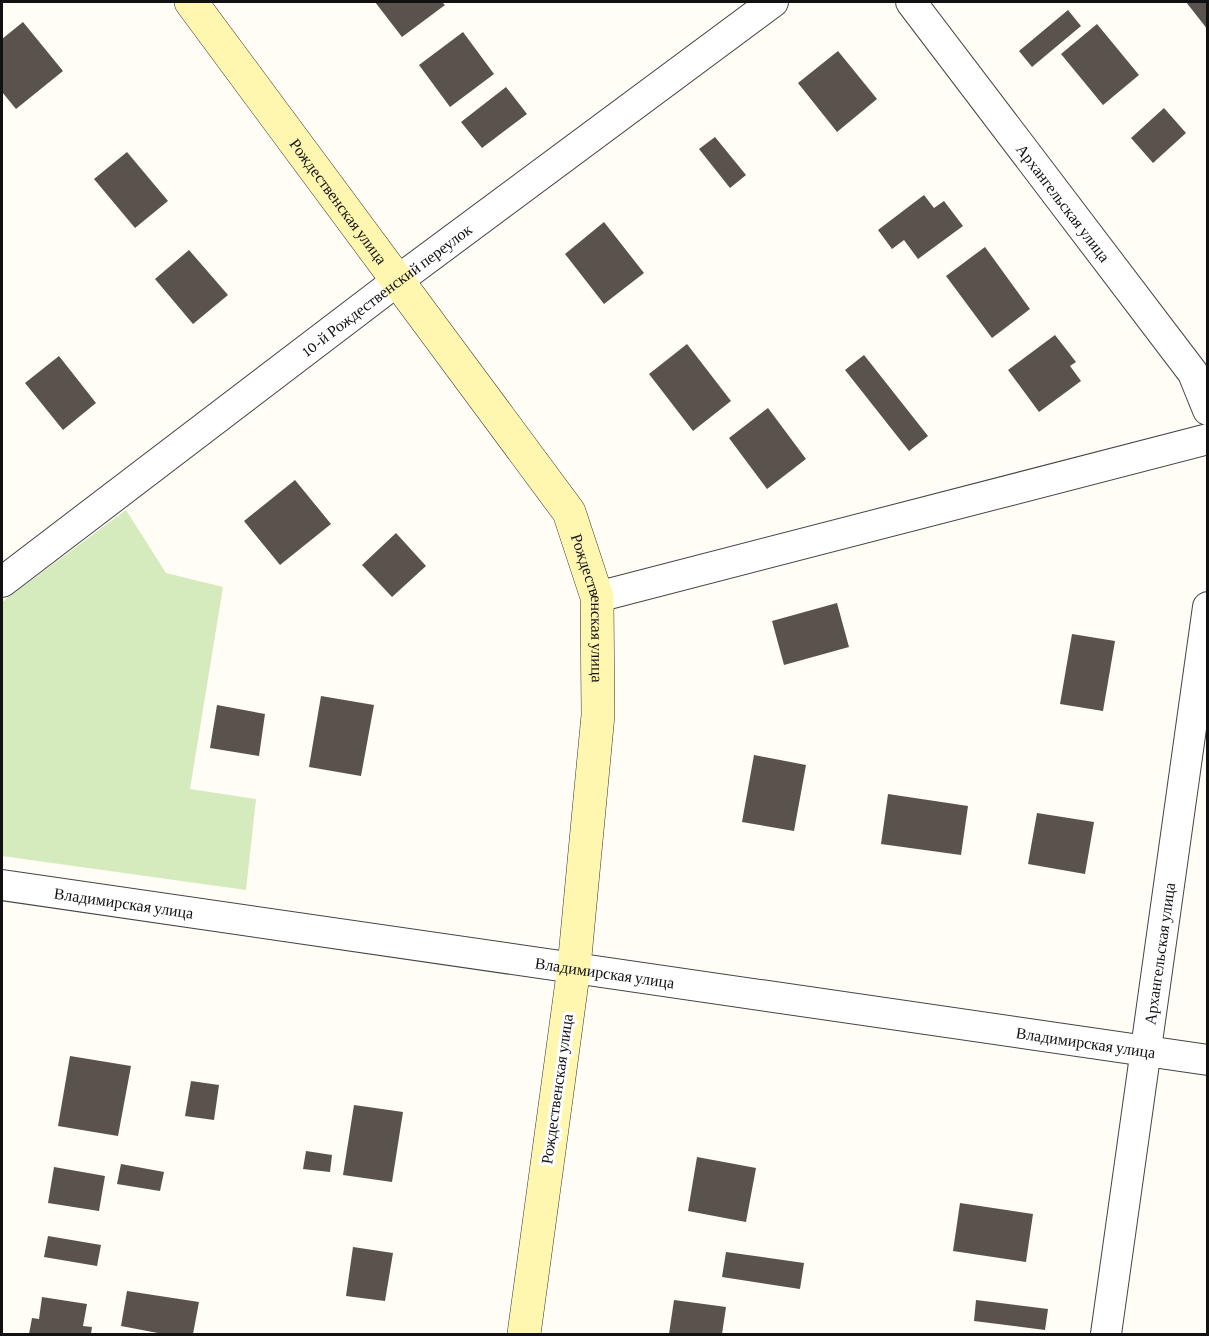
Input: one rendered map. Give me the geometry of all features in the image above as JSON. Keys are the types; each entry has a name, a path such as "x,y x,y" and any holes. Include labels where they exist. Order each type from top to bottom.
{"street":[{"name":"Рождественская улица","path":"191,2 569,512 597,597 598,715 574,967 524,1335"},
{"name":"10-й Рождественский переулок","path":"2,582 397,281 773,2"},
{"name":"Архангельская улица","path":"911,2 1193,373 1208,410"},
{"path":"597,597 1208,439"},
{"name":"Архангельская улица","path":"1106,1335 1208,608"},
{"name":"Владимирская улица","path":"2,890 574,967 1208,1060"}],"green space":[{"path":"126,510 166,573 223,587 190,789 256,799 246,890 2,856 2,602"}],"building":[{"path":"375,2 442,2 445,5 402,37"},
{"path":"1186,2 1208,2 1208,30"},
{"path":"1068,10 1081,26 1032,67 1019,51"},
{"path":"23,22 63,71 16,109 2,92 2,39"},
{"path":"1097,24 1139,75 1103,105 1061,54"},
{"path":"463,32 494,74 450,107 419,65"},
{"path":"838,51 877,99 837,132 798,83"},
{"path":"506,87 527,114 482,148 461,122"},
{"path":"1164,108 1186,133 1153,163 1131,138"},
{"path":"715,137 746,175 730,188 699,149"},
{"path":"127,152 168,201 135,228 94,179"},
{"path":"924,195 934,208 944,201 963,226 918,259 904,240 892,249 878,230"},
{"path":"604,222 644,273 604,304 565,254"},
{"path":"985,247 1030,309 992,338 946,276"},
{"path":"189,250 228,295 193,324 155,279"},
{"path":"1055,335 1076,362 1070,366 1081,381 1039,412 1008,370"},
{"path":"687,344 731,401 693,431 649,374"},
{"path":"864,355 928,436 909,451 845,370"},
{"path":"59,356 96,403 63,430 25,383"},
{"path":"768,408 806,459 767,489 729,438"},
{"path":"295,480 331,524 280,565 244,521"},
{"path":"396,533 426,566 392,597 362,565"},
{"path":"837,603 849,647 784,665 772,621"},
{"path":"1072,634 1115,641 1103,711 1060,704"},
{"path":"321,696 374,705 361,776 309,767"},
{"path":"217,705 265,714 259,756 210,748"},
{"path":"754,755 806,765 794,831 742,822"},
{"path":"888,794 968,806 961,855 881,844"},
{"path":"1037,813 1094,822 1085,874 1028,864"},
{"path":"70,1056 131,1066 118,1136 58,1126"},
{"path":"191,1081 219,1085 214,1120 185,1116"},
{"path":"354,1105 403,1112 392,1182 343,1175"},
{"path":"306,1151 332,1155 330,1172 303,1169"},
{"path":"697,1157 756,1168 746,1222 688,1211"},
{"path":"121,1164 164,1172 160,1191 117,1184"},
{"path":"54,1167 105,1176 99,1211 48,1203"},
{"path":"960,1203 1033,1214 1026,1262 953,1251"},
{"path":"48,1236 101,1245 97,1266 44,1257"},
{"path":"353,1247 393,1253 385,1301 346,1296"},
{"path":"726,1252 804,1263 800,1289 722,1277"},
{"path":"127,1291 199,1302 193,1334 163,1334 121,1326"},
{"path":"42,1297 87,1304 83,1326 92,1327 91,1334 29,1334 32,1318 39,1319"},
{"path":"674,1300 726,1307 722,1334 669,1334"},
{"path":"976,1300 1048,1309 1045,1330 974,1321"}]}
